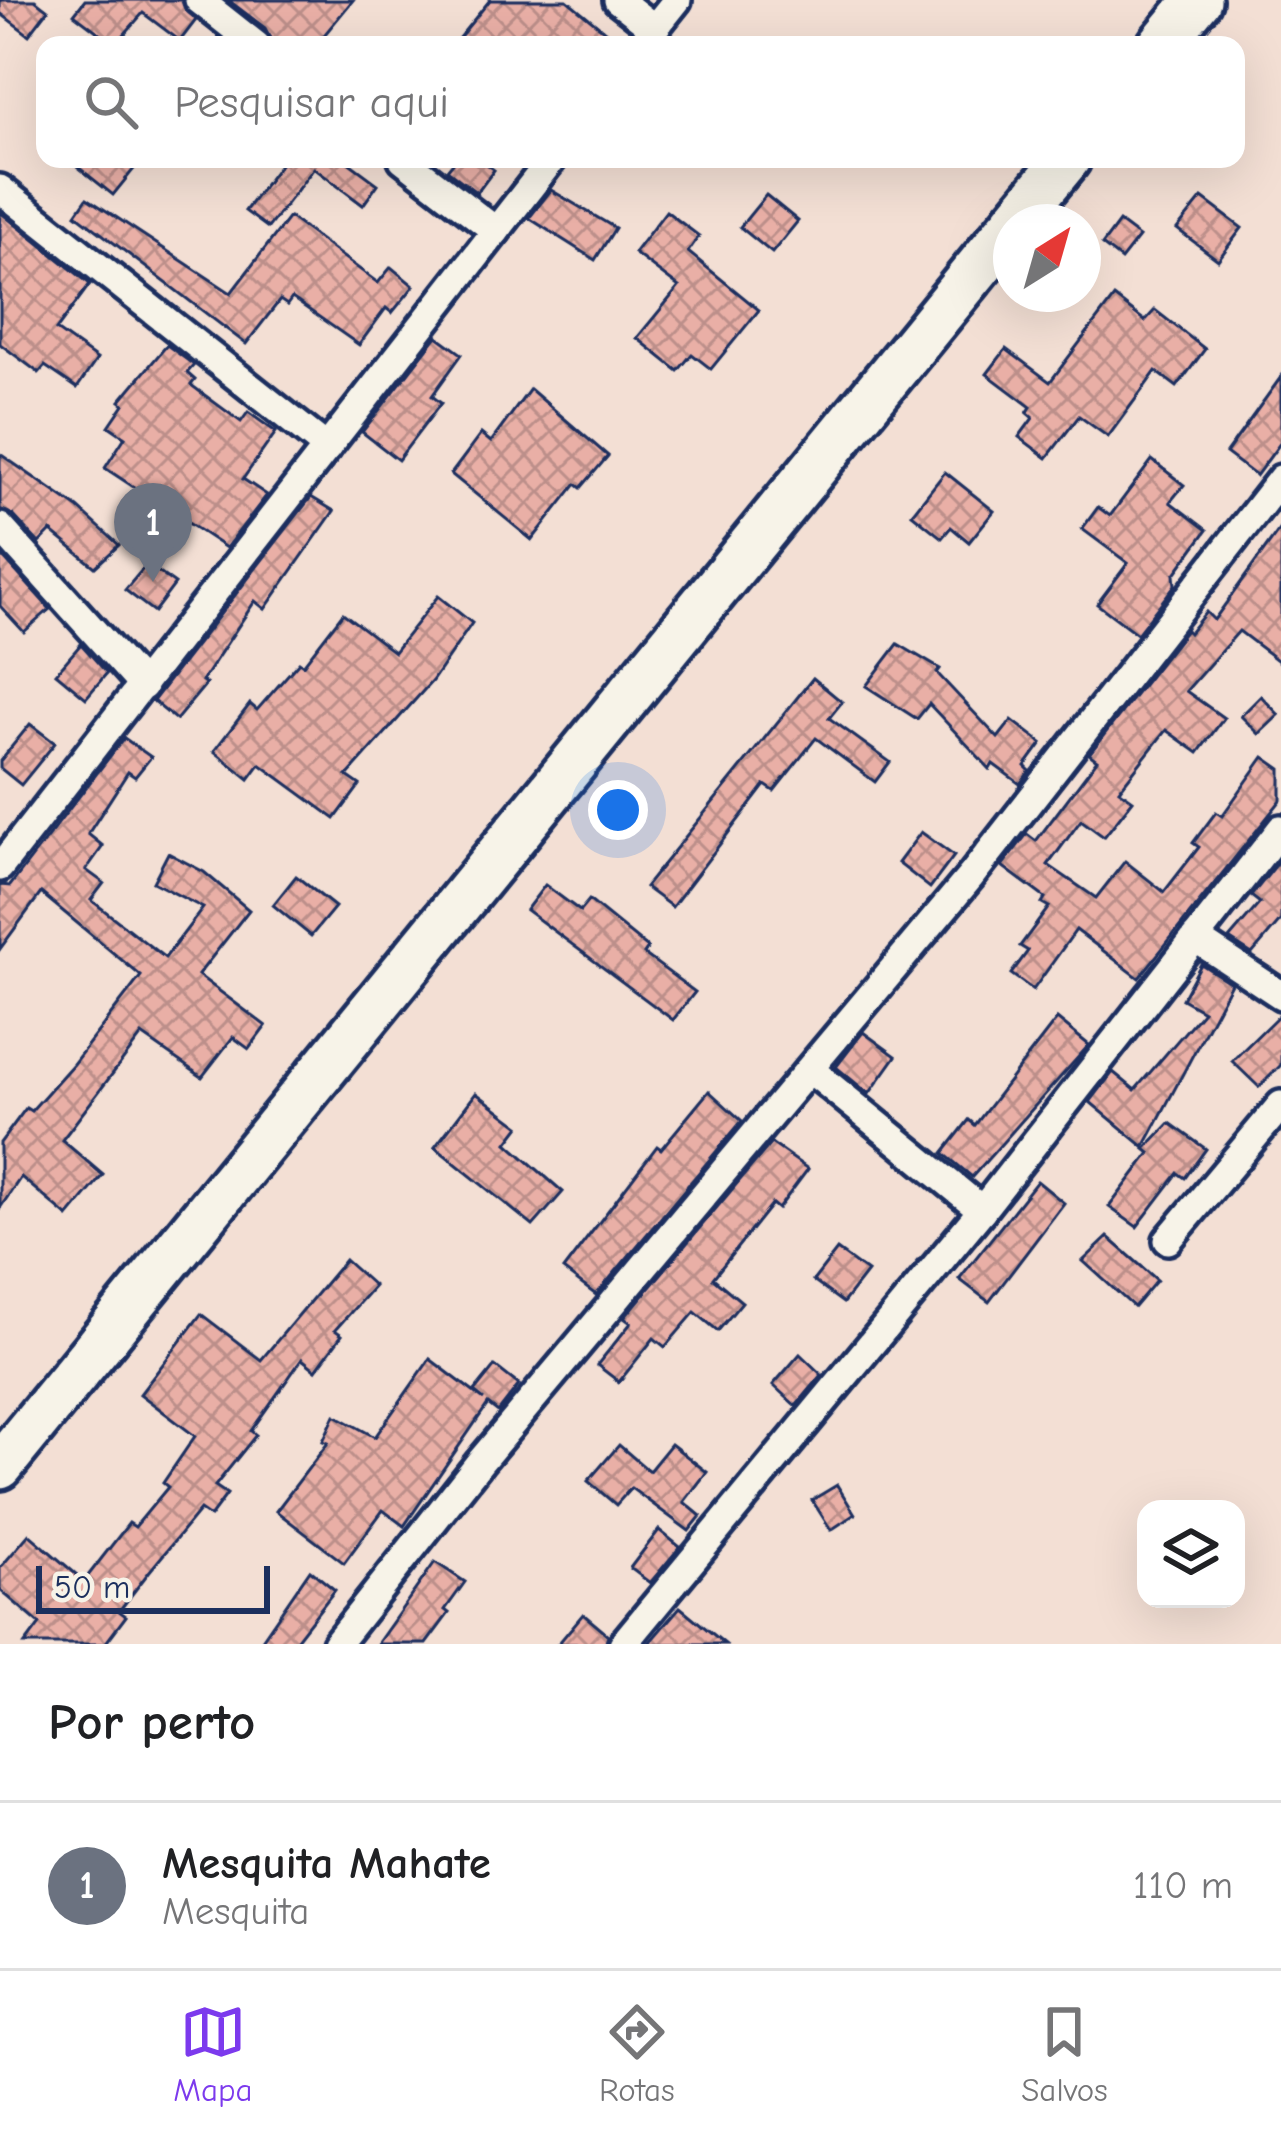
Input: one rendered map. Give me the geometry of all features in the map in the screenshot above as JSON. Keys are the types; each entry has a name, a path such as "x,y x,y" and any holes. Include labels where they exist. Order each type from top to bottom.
{"highway":[{"path":"1168,36 1198,0"},
{"path":"1030,204 1060,168"},
{"path":"0,1466 993,250"}],"street":[{"path":"199,0 245,36"},
{"path":"618,0 646,36"},
{"path":"648,36 677,0"},
{"path":"415,168 496,231"},
{"path":"0,867 545,168"},
{"path":"0,189 327,448"},
{"path":"336,1644 480,1462 812,1071 1281,479"},
{"path":"0,527 143,686"},
{"path":"623,1644 982,1210 1281,829"},
{"path":"1195,938 1281,995"},
{"path":"812,1071 982,1210"},
{"path":"1168,1240 1281,1105"}],"building":[{"path":"0,0 35,0 48,10 29,35 0,13"},
{"path":"85,0 181,0 196,20 184,36 173,36 143,13 123,36 103,36 74,14"},
{"path":"228,0 353,0 323,36 269,36"},
{"path":"490,0 567,0 611,36 460,36"},
{"path":"79,168 135,168 113,195"},
{"path":"277,168 314,168 268,228 245,211"},
{"path":"314,168 356,168 378,184 363,205"},
{"path":"491,168 494,170 477,193 447,170"},
{"path":"551,190 615,228 595,260 529,218"},
{"path":"766,195 798,221 772,253 740,227"},
{"path":"87,198 231,293 289,217 378,283 391,267 414,286 392,313 386,308 359,345 292,298 287,305 280,300 246,344 76,214"},
{"path":"1202,198 1242,228 1218,260 1177,229"},
{"path":"666,211 699,236 688,252 759,310 711,369 692,354 678,371 637,338 679,287 634,253"},
{"path":"0,212 90,284 56,330 97,359 77,388 45,366 39,373 0,344"},
{"path":"1119,222 1139,237 1121,260 1102,245"},
{"path":"1114,297 1145,321 1155,310 1205,349 1177,387 1156,371 1108,437 1079,416 1047,458 1019,437 1033,418 1027,413 1031,407 987,374 1006,349 1050,382"},
{"path":"437,336 462,354 432,396 441,403 398,460 362,432"},
{"path":"167,345 194,365 187,373 195,380 191,385 241,422 248,412 276,432 243,479 267,495 226,548 105,468 125,437 109,426 124,404 120,401"},
{"path":"1281,377 1281,442 1256,476 1226,453"},
{"path":"530,389 608,456 581,488 576,484 532,540 451,474 481,434 491,442"},
{"path":"0,454 78,508 119,545 95,567 51,531 39,543 13,515 0,509"},
{"path":"1152,460 1184,485 1170,502 1207,530 1174,575 1175,585 1137,634 1097,604 1128,563 1082,529 1098,507 1110,516"},
{"path":"945,472 994,511 969,542 951,527 942,538 912,514"},
{"path":"311,497 334,511 265,609 255,601 202,681 206,684 176,720 153,701"},
{"path":"1281,527 1281,663 1239,631 1186,691 1224,718 1198,753 1166,730 1119,790 1133,800 1104,837 1081,820 1048,865 1096,898 1125,861 1164,892 1199,847 1193,843 1216,812 1222,816 1264,757 1281,769 1281,800 1139,978 1076,930 1033,990 1011,974 1028,951 1020,946 1049,907 1042,903 1045,898 1002,866 1027,834 1036,841 1097,760 1089,754 1186,630 1189,633 1206,612 1214,620"},
{"path":"0,554 50,609 24,632 0,606"},
{"path":"147,564 175,584 154,612 125,590"},
{"path":"438,596 472,623 432,681 347,776 360,785 335,819 260,764 249,779 214,751 250,704 257,710 299,662 303,665 343,613 394,652"},
{"path":"81,644 107,673 86,698 56,673"},
{"path":"898,644 940,669 937,673 998,738 1012,720 1042,743 1025,766 1030,771 1020,784 993,764 990,769 929,704 917,719 866,686"},
{"path":"813,678 842,702 829,718 890,762 875,782 816,738 774,791 765,785 672,907 645,887"},
{"path":"1261,696 1279,715 1259,734 1241,716"},
{"path":"30,724 55,743 21,785 0,768 0,761"},
{"path":"124,738 151,757 135,777 128,772 88,834 103,846 86,870 104,883 91,900 165,958 203,908 153,882 168,853 204,872 249,910 198,975 266,1026 249,1049 233,1037 202,1077 142,1035 62,1140 103,1175 68,1217 21,1177 0,1208 0,1143 26,1108 31,1111 73,1064 141,976 41,893 0,949 0,885 10,886"},
{"path":"921,832 954,856 930,888 898,863"},
{"path":"1280,860 1281,920 1252,954 1229,939 1260,903 1251,896"},
{"path":"296,876 335,907 311,936 273,905"},
{"path":"545,885 580,911 589,900 648,948 644,954 695,992 673,1020 526,910"},
{"path":"1201,964 1231,983 1144,1147 1090,1102 1113,1072 1135,1090 1203,1011 1182,999"},
{"path":"1281,1013 1281,1065 1259,1087 1232,1061"},
{"path":"1057,1019 1089,1045 972,1177 943,1153 969,1120 975,1125"},
{"path":"863,1032 896,1056 869,1094 836,1067"},
{"path":"709,1091 742,1121 596,1295 563,1270 657,1146 661,1149"},
{"path":"476,1093 520,1126 507,1143 563,1192 533,1226 435,1147"},
{"path":"1170,1123 1206,1149 1185,1178 1178,1173 1137,1227 1109,1207 1150,1153 1145,1149"},
{"path":"771,1143 808,1169 778,1209 772,1204 713,1278 742,1302 718,1331 695,1312 665,1347 654,1338 619,1382 597,1365 631,1323 624,1318"},
{"path":"1037,1181 1064,1203 989,1302 959,1279"},
{"path":"1108,1237 1157,1280 1134,1307 1083,1261"},
{"path":"837,1250 867,1272 843,1303 813,1281"},
{"path":"345,1260 374,1286 335,1330 342,1335 316,1370 302,1359 251,1431 256,1435 215,1486 227,1494 210,1517 200,1510 149,1572 119,1611 126,1616 105,1644 25,1644 40,1624 0,1590 0,1568 29,1534 84,1581 129,1523 135,1527 168,1487 163,1483 195,1436 140,1394 201,1314 261,1360"},
{"path":"800,1354 822,1375 796,1406 773,1385"},
{"path":"430,1359 484,1400 474,1392 495,1366 519,1385 498,1412 488,1404 404,1526 383,1510 344,1563 276,1511 328,1443 323,1441 335,1415 375,1437"},
{"path":"671,1444 707,1472 684,1502 701,1516 689,1531 631,1488 616,1505 588,1481 619,1445 649,1471"},
{"path":"837,1485 855,1514 831,1530 812,1500"},
{"path":"659,1530 680,1547 650,1583 630,1568"},
{"path":"435,1562 465,1582 445,1610 449,1613 426,1644 377,1644"},
{"path":"310,1570 335,1590 293,1644 259,1644"},
{"path":"680,1607 725,1644 648,1644"},
{"path":"583,1614 608,1635 605,1644 558,1644"}],"place":[{"name":"Mesquita Mahate","path":"153,582"}]}
